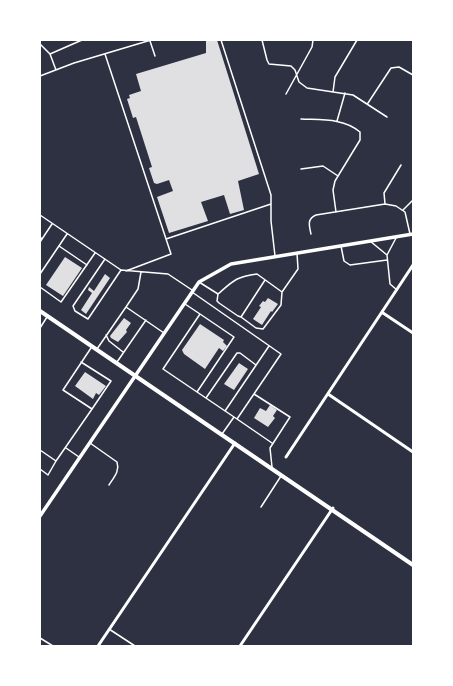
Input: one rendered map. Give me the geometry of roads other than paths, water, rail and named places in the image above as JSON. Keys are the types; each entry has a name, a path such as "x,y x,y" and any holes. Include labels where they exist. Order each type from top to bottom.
{"main road":[{"path":"40,310 222,435 333,508 413,565"}],"street":[{"path":"40,516 199,282 231,264 370,241 412,236"},
{"path":"286,457 383,313 413,265"},
{"path":"383,313 413,333"},
{"path":"328,394 413,452"},
{"path":"98,646 235,443"},
{"path":"240,646 333,508"}],"lane":[{"path":"50,54 82,40"},
{"path":"40,76 150,40 155,56"},
{"path":"221,40 270,195 275,257"},
{"path":"262,40 269,64 291,66 299,82 307,88 353,95 368,103 387,117"},
{"path":"286,94 312,48 313,40"},
{"path":"333,92 335,77 357,40"},
{"path":"40,44 50,54 56,70"},
{"path":"105,54 171,254 126,270"},
{"path":"368,103 390,68 399,67 413,75"},
{"path":"337,121 344,93"},
{"path":"300,119 337,121 357,129 360,132 361,136 338,176 333,190 336,212"},
{"path":"385,204 384,192 401,165"},
{"path":"301,169 323,166 338,176"},
{"path":"403,210 413,200"},
{"path":"166,239 271,204"},
{"path":"310,234 308,222 311,217 385,204 396,206 407,214 412,236"},
{"path":"40,215 121,270 168,274 281,354 238,419"},
{"path":"40,242 41,238 52,223"},
{"path":"40,274 67,234"},
{"path":"397,237 387,255 390,284 397,291"},
{"path":"370,241 387,255"},
{"path":"59,246 87,265"},
{"path":"341,246 344,261 350,265 387,260"},
{"path":"40,287 61,302 95,253"},
{"path":"282,292 257,274 243,276 232,280 218,294 217,300 219,303 256,328 263,329 281,305 282,292 298,269 297,253"},
{"path":"105,259 73,306 75,311 88,319 121,270"},
{"path":"97,349 138,289 141,272"},
{"path":"241,317 265,280"},
{"path":"199,282 218,294"},
{"path":"184,304 234,337 197,392"},
{"path":"126,307 164,333"},
{"path":"200,314 163,369 272,443"},
{"path":"40,328 48,316"},
{"path":"117,362 146,320"},
{"path":"106,336 109,341 124,352"},
{"path":"226,411 269,345"},
{"path":"92,346 63,390 92,409"},
{"path":"206,398 237,353 240,353 256,365"},
{"path":"40,469 48,475 111,381 81,362"},
{"path":"254,394 290,417 272,443 270,455 272,468"},
{"path":"222,435 234,417"},
{"path":"90,443 117,462 117,472 109,485"},
{"path":"66,448 80,457"},
{"path":"40,450 56,461"},
{"path":"261,507 282,475"},
{"path":"109,629 135,646"},
{"path":"40,638 53,646"}]}
